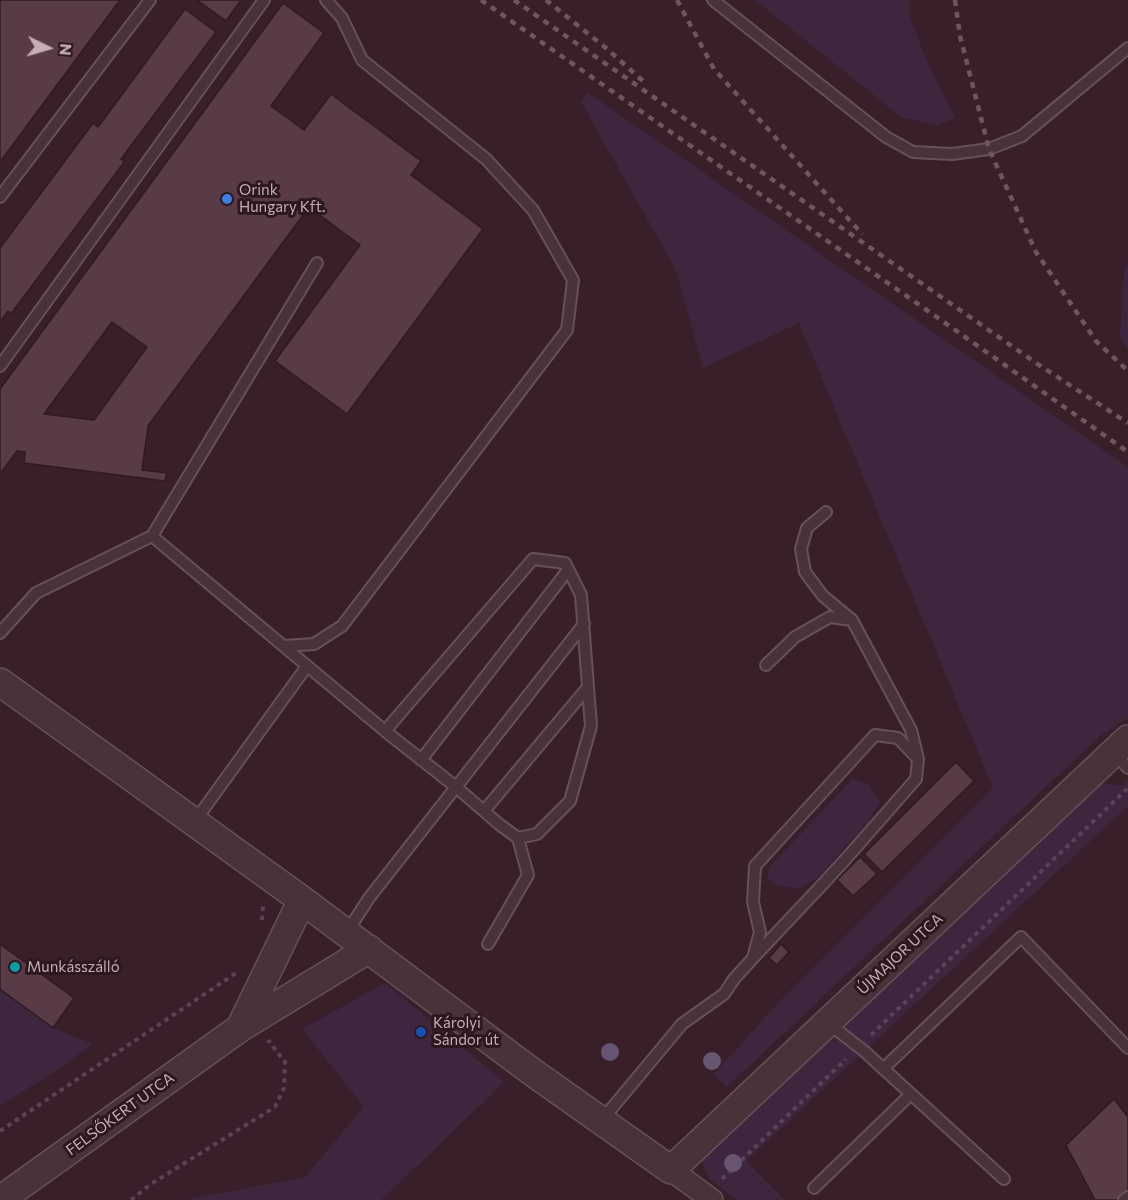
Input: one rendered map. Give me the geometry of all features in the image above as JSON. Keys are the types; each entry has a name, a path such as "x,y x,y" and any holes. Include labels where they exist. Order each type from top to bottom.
{"street":[{"path":"0,682 708,1198"},
{"name":"ÚJMAJOR UTCA","path":"671,1170 828,1022 1123,753"},
{"name":"FELSŐKERT UTCA","path":"246,1024 302,900"},
{"name":"FELSŐKERT UTCA","path":"0,1200 246,1024 369,949"}],"lane":[{"path":"0,197 150,0"},
{"path":"0,366 264,0"},
{"path":"284,646 314,644 342,626 567,330 573,280 533,210 486,159 362,60 342,18 326,0"},
{"path":"712,0 886,136 913,152 952,154 989,149 1023,136 1128,48"},
{"path":"0,633 36,592 152,536 317,263"},
{"path":"602,1120 682,1024 724,994 734,979 916,780 918,759 911,730 852,620 823,596 805,572 801,549 807,528 826,512"},
{"path":"152,536 385,731 519,838 528,875 488,944"},
{"path":"385,731 533,559 565,563 582,595 591,726 570,801 537,834 519,838"},
{"path":"422,760 568,570"},
{"path":"766,665 795,637 830,617 852,620"},
{"path":"347,933 369,898 584,624"},
{"path":"194,822 308,666"},
{"path":"484,811 588,687"},
{"path":"753,958 760,932 753,902 755,866 875,735 898,738 918,759"},
{"path":"883,1069 1021,937 1128,1048"},
{"path":"828,1022 859,1047 1004,1179"},
{"path":"813,1188 911,1094"},
{"path":"1124,1200 1128,1197"}],"path":[{"path":"708,1198 859,1047 1128,788"},
{"path":"262,923 263,897"},
{"path":"0,1131 240,970"},
{"path":"131,1200 151,1184 275,1107 284,1088 285,1062 246,1024"}],"shaded area":[{"path":"755,0 910,0 910,18 929,66 955,118 938,125 901,117"},
{"path":"587,92 1128,467 1128,718 1101,735 727,1087 714,1074 777,1004 993,788 799,323 703,368 676,270 581,102"},
{"path":"1128,263 1128,348 1120,338 1124,269"},
{"path":"853,779 868,784 880,802 868,822 818,877 798,889 774,884 768,879 769,867"},
{"path":"1128,780 1128,806 746,1161 785,1200 736,1200 708,1178 702,1162 708,1143 1096,782 1121,786"},
{"path":"385,983 504,1082 381,1200 185,1200 305,1177 364,1107 302,1029"},
{"path":"0,989 53,1028 93,1044 0,1106"}],"building":[{"path":"0,0 120,0 0,162"},
{"path":"197,0 241,0 226,21"},
{"path":"283,3 324,33 271,106 304,130 331,94 421,161 411,175 483,229 347,414 275,361 360,245 309,207 148,426 142,470 167,473 165,481 24,463 25,452 17,451 0,474 0,389","holes":["112,322 147,347 94,420 44,414"]},
{"path":"185,9 216,32 121,159 125,161 11,314 8,311 0,322 0,248 93,123 98,127"},
{"path":"956,762 974,781 882,872 864,854"},
{"path":"860,857 877,874 853,896 837,880"},
{"name":"Munkásszálló","path":"0,944 74,998 53,1028 0,989"},
{"path":"781,944 789,952 777,965 769,958"},
{"path":"1114,1099 1128,1117 1128,1200 1095,1200 1066,1145"}],"railway":[{"path":"481,0 1128,452"},
{"path":"514,0 1039,365 1128,423"},
{"path":"546,0 643,81"},
{"path":"677,0 714,69 863,234"},
{"path":"955,0 960,36 989,149 1036,252 1096,341 1128,371"}],"place":[{"name":"Orink Hungary Kft.","path":"227,199"},
{"name":"Munkásszálló","path":"15,967"},
{"name":"Károlyi Sándor út","path":"421,1032"}]}
